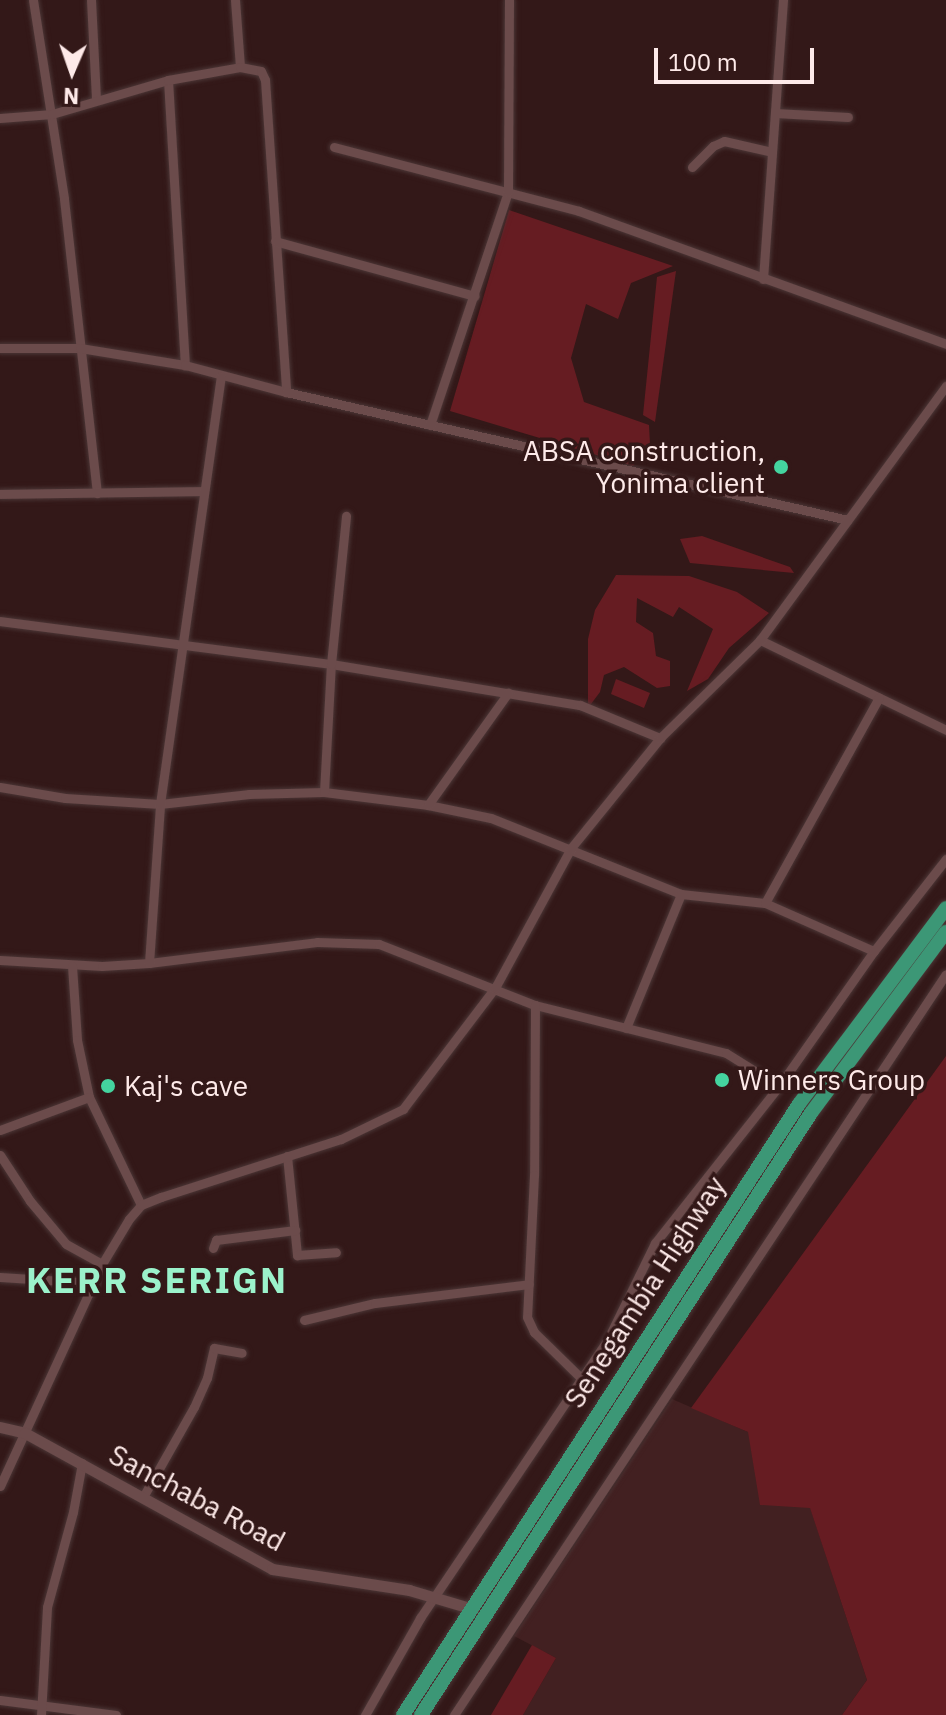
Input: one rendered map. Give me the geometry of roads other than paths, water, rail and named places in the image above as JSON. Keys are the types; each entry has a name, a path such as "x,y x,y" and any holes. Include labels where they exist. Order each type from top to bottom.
{"main road":[{"name":"Senegambia Highway","path":"403,1715 799,1104 946,908"},
{"name":"Senegambia Highway","path":"421,1715 811,1113 946,932"}],"street":[{"path":"33,0 52,114 97,493"},
{"path":"91,0 96,98"},
{"path":"235,0 240,67"},
{"path":"430,425 508,192 510,0"},
{"path":"763,279 783,0"},
{"path":"0,118 52,114 96,98 168,80 240,67 261,71 265,80 286,392"},
{"path":"168,80 185,365"},
{"path":"775,113 848,117"},
{"path":"692,167 713,146 724,141 772,152"},
{"path":"334,147 579,211 946,344"},
{"path":"275,241 475,296"},
{"path":"0,348 80,348 185,365 286,392 848,520"},
{"path":"149,963 160,804 221,376"},
{"path":"0,1486 102,1264 141,1205 341,1139 403,1109 495,988 571,848 660,738 760,640 946,386"},
{"path":"0,494 204,491"},
{"path":"324,792 331,664 346,516"},
{"path":"0,621 331,664 580,705 660,738"},
{"path":"760,640 946,730"},
{"path":"428,805 508,693"},
{"path":"765,903 879,697"},
{"path":"0,787 65,798 160,804 249,794 324,792 428,805 491,818 681,894 765,903 874,951"},
{"path":"365,1715 420,1618 437,1597 579,1376 607,1341 655,1243 779,1086 874,951 946,859"},
{"path":"626,1028 681,894"},
{"path":"0,960 72,966 149,963 317,942 379,944 535,1005 726,1053 779,1086"},
{"path":"72,966 77,1040 89,1097 141,1205"},
{"path":"454,1715 946,974"},
{"path":"535,1005 534,1175 527,1317 534,1332 579,1376"},
{"path":"0,1130 89,1097"},
{"path":"0,1155 30,1201 66,1244 102,1264"},
{"path":"287,1156 297,1255 336,1252"},
{"path":"213,1248 216,1240 295,1230"},
{"path":"0,1277 94,1283"},
{"path":"304,1320 375,1303 529,1284"},
{"path":"143,1497 194,1407 207,1378 214,1348 242,1353"},
{"name":"Sanchaba Road","path":"0,1427 25,1433 143,1497 188,1526 272,1569 364,1581 437,1597 473,1609"},
{"path":"41,1710 47,1607 73,1512 82,1463"},
{"path":"0,1700 41,1710 116,1715"}],"place":[{"name":"ABSA construction, Yonima client","path":"781,467"},
{"name":"Winners Group","path":"722,1080"},
{"name":"Kaj's cave","path":"108,1086"}],"district":[{"name":"KERR SERIGN","path":"157,1280"}]}
